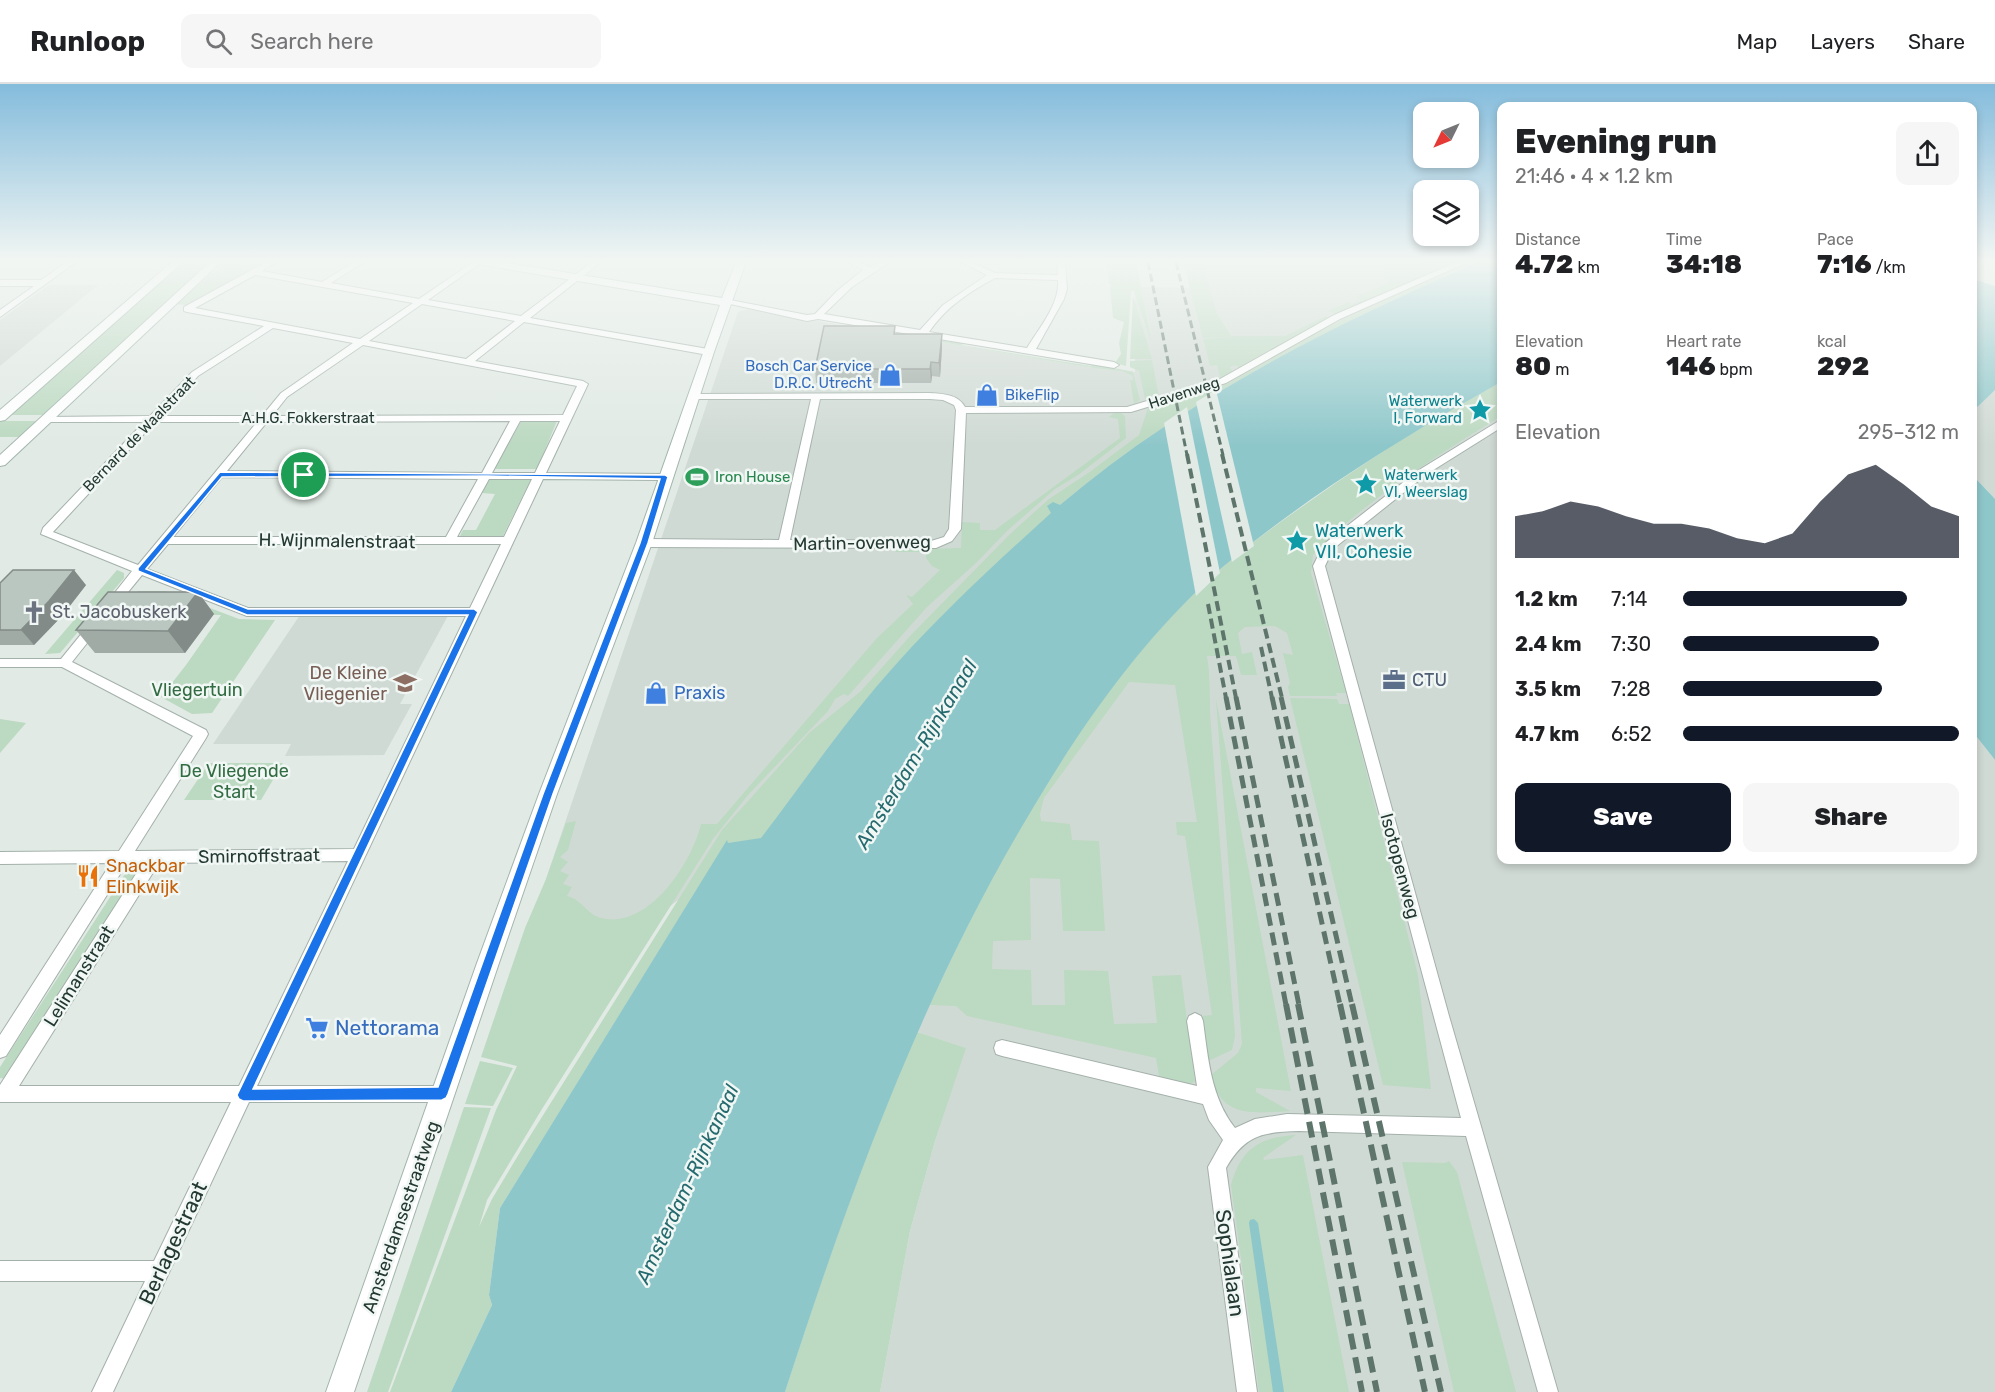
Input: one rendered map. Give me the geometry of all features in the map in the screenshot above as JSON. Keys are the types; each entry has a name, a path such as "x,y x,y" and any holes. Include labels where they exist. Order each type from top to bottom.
{"main road":[{"path":"0,417 108,323"},
{"path":"0,462 151,323"},
{"name":"Amsterdamsestraatweg","path":"340,1392 548,794 644,543 718,323"}],"street":[{"path":"262,323 469,361 519,323"},
{"path":"0,663 64,663 284,395 389,323"},
{"path":"541,323 708,352"},
{"path":"862,323 1114,365"},
{"path":"924,333 930,323"},
{"path":"1030,351 1046,323"},
{"name":"Havenweg","path":"960,410 1128,410 1223,381 1326,323"},
{"name":"Bernard de Waalstraat","path":"141,570 47,534 47,530 195,374 272,325"},
{"name":"Berlagestraat","path":"102,1392 584,384 469,361"},
{"path":"694,396 945,397 958,403 960,410"},
{"path":"784,544 816,397"},
{"name":"Martin-ovenweg","path":"644,543 932,545 948,539 955,529 960,410"},
{"path":"449,542 517,418"},
{"name":"A.H.G. Fokkerstraat","path":"48,419 568,418"},
{"name":"Isotopenweg","path":"1497,425 1414,478 1328,547 1319,566 1548,1392"},
{"path":"220,474 665,477"},
{"name":"H. Wijnmalenstraat","path":"166,540 508,541"},
{"path":"141,570 247,612 474,612"},
{"name":"Lelimanstraat","path":"0,1050 201,734 64,663"},
{"name":"Smirnoffstraat","path":"0,858 359,855"},
{"name":"Lelimanstraat","path":"2,1094 154,858"},
{"path":"1195,1021 1203,1079 1208,1097 1220,1123 1234,1140 1244,1132 1254,1129 1296,1123 1399,1123 1474,1128"},
{"path":"1002,1048 1208,1097"},
{"path":"2,1094 442,1094"},
{"name":"Sophialaan","path":"1234,1140 1216,1167 1247,1392"},
{"path":"0,1272 159,1271"}],"shaded area":[{"path":"0,323 52,323 0,366"},
{"path":"734,323 830,323 1093,368 1114,368 1135,372 1135,323 1348,323 1265,365 1203,401 761,839 643,926 589,932 546,879"},
{"path":"1497,385 1497,864 1977,864 1977,737 1995,760 1995,1392 880,1392 910,1231 935,1141 965,1048 917,1032 1009,848 1077,735 1229,561 1259,538"},
{"path":"1995,390 1995,499 1977,480 1977,406"},
{"path":"302,612 450,612 400,704 412,704 384,755 285,756 291,744 213,744"}],"green space":[{"path":"112,323 147,323 47,415 6,415"},
{"path":"828,323 918,338 961,341 964,344 961,345 1133,372 1140,400 1134,404 1130,380 1133,380 1133,376 1122,371 1093,368"},
{"path":"1124,323 1129,323 1126,366 1115,363 1121,354 1119,343"},
{"path":"1132,323 1141,323 1152,359 1130,359"},
{"path":"1145,323 1148,323 1151,341"},
{"path":"1199,323 1223,323 1231,336 1285,336 1312,323 1322,323 1239,368 1236,365 1230,367 1233,372 1217,380 1220,377 1217,365 1210,366 1203,339 1231,337 1203,338"},
{"path":"1336,323 1347,323 1260,368 1208,399 1108,467 1060,505 1049,505 1052,513 935,623 880,683 761,839 728,843 727,841 500,1208 489,1295 492,1305 451,1392 390,1392 496,1110 517,1066 481,1057 525,928 566,823 576,821 568,850 560,857 568,862 560,871 569,875 563,884 572,887 567,896 577,900 591,913 601,918 619,919 636,914 651,904 678,874 701,824 717,824 877,638 913,604 906,595 912,597 940,570 932,566 926,558 926,552 895,552 897,550 961,548 962,522 980,523 980,530 995,530 1120,438 1118,419 1109,417 1114,413 1121,413 1125,416 1126,438 1078,475 1055,489 1008,530 976,563 927,607 848,696 844,694 835,699 828,711 748,795 713,839 542,1109 487,1200 479,1227 492,1199 525,1144 722,830 809,733 861,691 911,635 1010,534 1049,499 1139,435 1148,408 1225,385"},
{"path":"1152,360 1159,397 1145,399 1139,371 1130,367 1130,361"},
{"path":"1497,384 1497,419 1379,497 1334,534 1313,555 1311,573 1346,693 1336,693 1337,696 1290,696 1288,687 1290,683 1283,653 1293,655 1287,633 1275,626 1245,627 1238,633 1242,654 1252,652 1257,675 1241,675 1236,656 1207,656 1235,1036 1232,1050 1208,1061 1202,1016 1212,1015 1185,836 1177,835 1176,822 1197,822 1175,685 1129,682 1044,798 1040,814 1041,821 1070,824 1072,840 1099,841 1105,931 1063,931 1060,879 1030,878 1031,940 993,941 992,969 1031,970 1032,1005 1065,1005 1064,970 1108,971 1114,1024 1157,1023 1152,976 1181,975 1195,1082 1188,1084 1159,1076 1156,1058 967,1016 956,1006 930,1005 985,891 1048,780 1083,726 1162,627 1206,582 1285,519 1359,468"},
{"path":"0,421 38,421 20,437 0,437"},
{"path":"521,421 557,421 537,469 495,469"},
{"path":"489,479 531,479 502,538 459,538 463,530 476,530 495,494 482,493"},
{"path":"117,570 124,573 124,578 60,653 45,654"},
{"name":"Vliegertuin","path":"138,591 165,591 239,619 275,620 212,713 192,714 161,697 221,615 118,615"},
{"path":"1290,698 1337,699 1339,704 1349,704 1418,975 1431,1089 1383,1085"},
{"path":"1216,699 1291,1091 1256,1088 1256,1092 1290,1111 1252,1112 1231,1106 1222,1099 1211,1075 1238,1053 1242,1044"},
{"path":"0,719 26,723 0,753"},
{"name":"De Vliegende Start","path":"209,763 283,763 261,800 184,800"},
{"path":"127,871 140,871 7,1079 0,1078 0,1067"},
{"path":"917,1032 966,1048 935,1141 910,1231 880,1392 785,1392 846,1210"},
{"path":"480,1061 513,1068 493,1106 465,1104"},
{"path":"464,1107 491,1108 388,1392 367,1392"},
{"path":"1296,1135 1263,1158 1264,1160 1303,1155 1349,1392 1259,1392 1231,1185 1240,1162 1253,1147 1272,1139"},
{"path":"1449,1161 1457,1172 1516,1392 1454,1392 1402,1162 1445,1163"}],"water":[{"name":"Amsterdam-Rijnkanaal","path":"1346,323 1497,323 1497,384 1404,438 1333,484 1243,551 1204,584 1153,638 1086,724 1046,786 989,886 920,1027 861,1171 785,1392 451,1392 492,1305 489,1295 500,1208 727,840 728,843 761,838 880,683 954,604 1051,513 1047,506 1053,502 1060,505 1157,431 1260,368"},
{"path":"1977,323 1995,323 1995,390 1977,407"},
{"path":"1977,480 1995,499 1995,760 1977,737"},
{"path":"1254,1219 1258,1223 1284,1392 1273,1392 1249,1223"}],"pier":[{"path":"1216,390 1254,546 1232,562 1196,402"},
{"path":"1187,407 1220,573 1196,596 1164,423"}],"building":[{"path":"824,326 895,326 894,334 942,334 939,363 931,362 930,369 815,369"},
{"path":"13,570 74,570 21,630 0,630 0,583"},
{"path":"108,592 198,592 168,631 76,630"}],"railway":[{"path":"1160,323 1187,455"},
{"path":"1191,323 1223,455"},
{"path":"1187,454 1236,698"},
{"path":"1222,454 1282,698"},
{"path":"1208,604 1226,698"},
{"path":"1261,647 1272,698"},
{"path":"1226,697 1286,1005"},
{"path":"1236,697 1299,1005"},
{"path":"1272,697 1340,1005"},
{"path":"1281,697 1352,1005"},
{"path":"1286,1004 1362,1392"},
{"path":"1298,1004 1377,1392"},
{"path":"1340,1004 1425,1392"},
{"path":"1352,1004 1441,1392"}],"place":[{"name":"Bosch Car Service D.R.C. Utrecht","path":"890,375"},
{"name":"BikeFlip","path":"987,395"},
{"name":"Waterwerk I, Forward","path":"1480,410"},
{"name":"Iron House","path":"697,477"},
{"name":"Waterwerk VI, Weerslag","path":"1366,484"},
{"name":"Waterwerk VII, Cohesie","path":"1297,541"},
{"name":"St. Jacobuskerk","path":"34,612"},
{"name":"CTU","path":"1394,680"},
{"name":"De Kleine Vliegenier","path":"405,683"},
{"name":"Praxis","path":"656,693"},
{"name":"Snackbar Elinkwijk","path":"88,876"},
{"name":"Nettorama","path":"317,1028"}],"route":[{"path":"220,474 304,475 487,474 665,477 644,543 548,794 442,1094 243,1095 474,612 247,612 141,570 220,474"}]}
